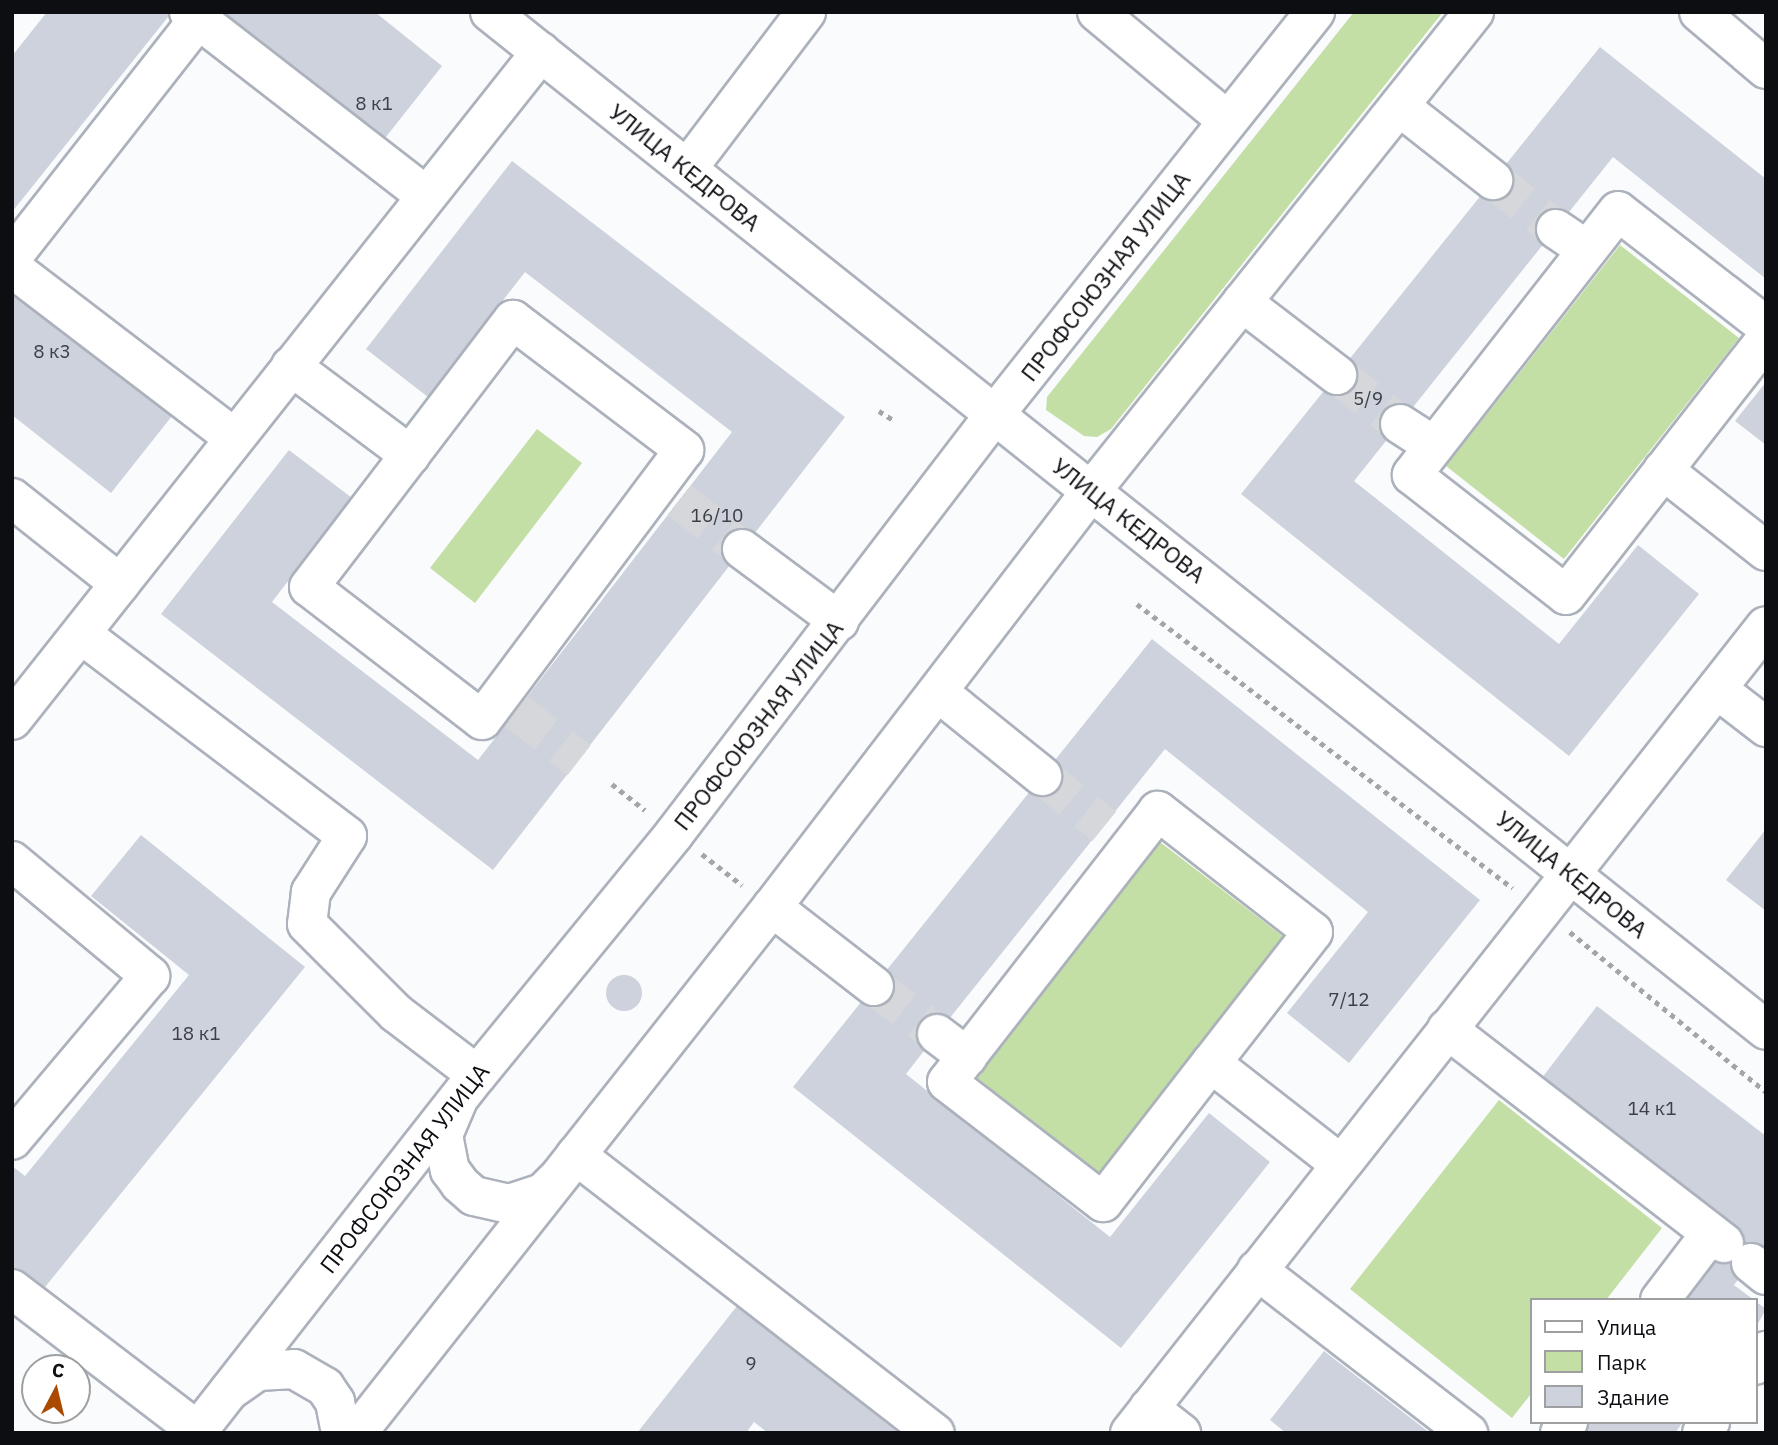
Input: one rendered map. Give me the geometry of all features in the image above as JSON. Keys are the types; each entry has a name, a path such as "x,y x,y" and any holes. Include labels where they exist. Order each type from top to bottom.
{"main road":[{"name":"УЛИЦА КЕДРОВА","path":"489,12 1092,490 1766,1030"},
{"path":"687,169 806,12"},
{"path":"1097,12 1228,121"},
{"name":"ПРОФСОЮЗНАЯ УЛИЦА","path":"197,1432 467,1088 674,834 995,414 1315,12"},
{"path":"357,1433 772,907 1092,490 1474,12"},
{"path":"1699,12 1766,69"},
{"path":"12,257 193,16 426,196"},
{"path":"12,720 541,52"},
{"path":"1399,106 1493,180"},
{"path":"1766,326 1618,211 1412,475 1566,595 1766,339"},
{"path":"1556,229 1587,250"},
{"path":"12,268 233,438"},
{"path":"1242,302 1337,375"},
{"path":"513,320 684,450 669,492 508,704 482,720 309,587 410,455 513,320"},
{"path":"291,366 410,455"},
{"path":"1399,424 1434,446"},
{"path":"1663,470 1766,551"},
{"path":"12,498 120,584"},
{"path":"742,549 839,621"},
{"path":"1181,1433 1140,1420 1569,871 1718,690 1766,626"},
{"path":"81,634 347,836 311,892 307,924 467,1088 447,1117 444,1153 460,1184 474,1196 509,1205 527,1201 566,1168"},
{"path":"1718,690 1766,727"},
{"path":"938,691 1042,776"},
{"path":"1158,811 1313,932 1103,1202 947,1082 967,1057 1116,838 1158,811"},
{"path":"12,860 150,976 12,1140"},
{"path":"772,907 874,986"},
{"path":"1447,1029 1738,1253 1663,1298"},
{"path":"937,1034 967,1057"},
{"path":"1211,1063 1339,1163"},
{"path":"566,1168 935,1433"},
{"path":"1257,1270 1468,1433"},
{"path":"12,1289 197,1432"},
{"path":"229,1391 258,1371 294,1369 325,1387 335,1402 341,1433"}],"path":[{"path":"879,411 895,421"},
{"path":"1137,604 1540,908 1766,1092"},
{"path":"612,784 772,907"}],"green space":[{"path":"1354,12 1443,12 1111,429 1097,437 1084,436 1046,410 1047,397"},
{"path":"1620,245 1739,338 1564,559 1446,466"},
{"path":"537,429 582,463 475,603 430,568"},
{"path":"1160,842 1285,938 1099,1179 974,1077"},
{"path":"1499,1100 1662,1228 1608,1298 1530,1298 1530,1395 1512,1418 1350,1289"}],"building":[{"path":"47,12 172,12 12,212 12,56"},
{"path":"219,12 375,12 442,66 382,142"},
{"path":"1600,47 1766,179 1766,279 1613,157 1354,481 1559,644 1638,545 1699,594 1569,756 1241,494"},
{"path":"512,161 845,417 493,870 161,614 289,450 352,498 272,602 478,760 516,711 732,432 525,272 428,397 366,349"},
{"path":"12,289 172,416 111,493 12,415"},
{"path":"1766,382 1766,445 1735,421"},
{"path":"1152,639 1480,900 1349,1063 1287,1013 1368,912 1165,749 906,1074 1110,1237 1209,1113 1270,1162 1121,1348 793,1087"},
{"path":"1766,829 1766,911 1726,880"},
{"path":"141,835 305,967 41,1292 12,1269 12,1166 25,1176 189,975 91,896"},
{"path":"624,975 637,980 642,993 637,1006 624,1011 611,1006 606,993 611,980"},
{"path":"1597,1006 1766,1136 1766,1244 1734,1285 1751,1298 1682,1298 1734,1230 1538,1083"},
{"path":"1757,1302 1766,1309 1757,1325"},
{"path":"737,1306 899,1433 768,1433 754,1422 746,1433 637,1433"},
{"path":"1324,1351 1430,1433 1286,1433 1270,1420"},
{"path":"1584,1424 1682,1424 1675,1433 1577,1433"}],"tunnel":[{"path":"1493,180 1556,229"},
{"path":"1337,375 1400,424"},
{"path":"679,500 742,549"},
{"path":"516,711 579,760"},
{"path":"1042,776 1104,826"},
{"path":"874,986 937,1034"}]}
